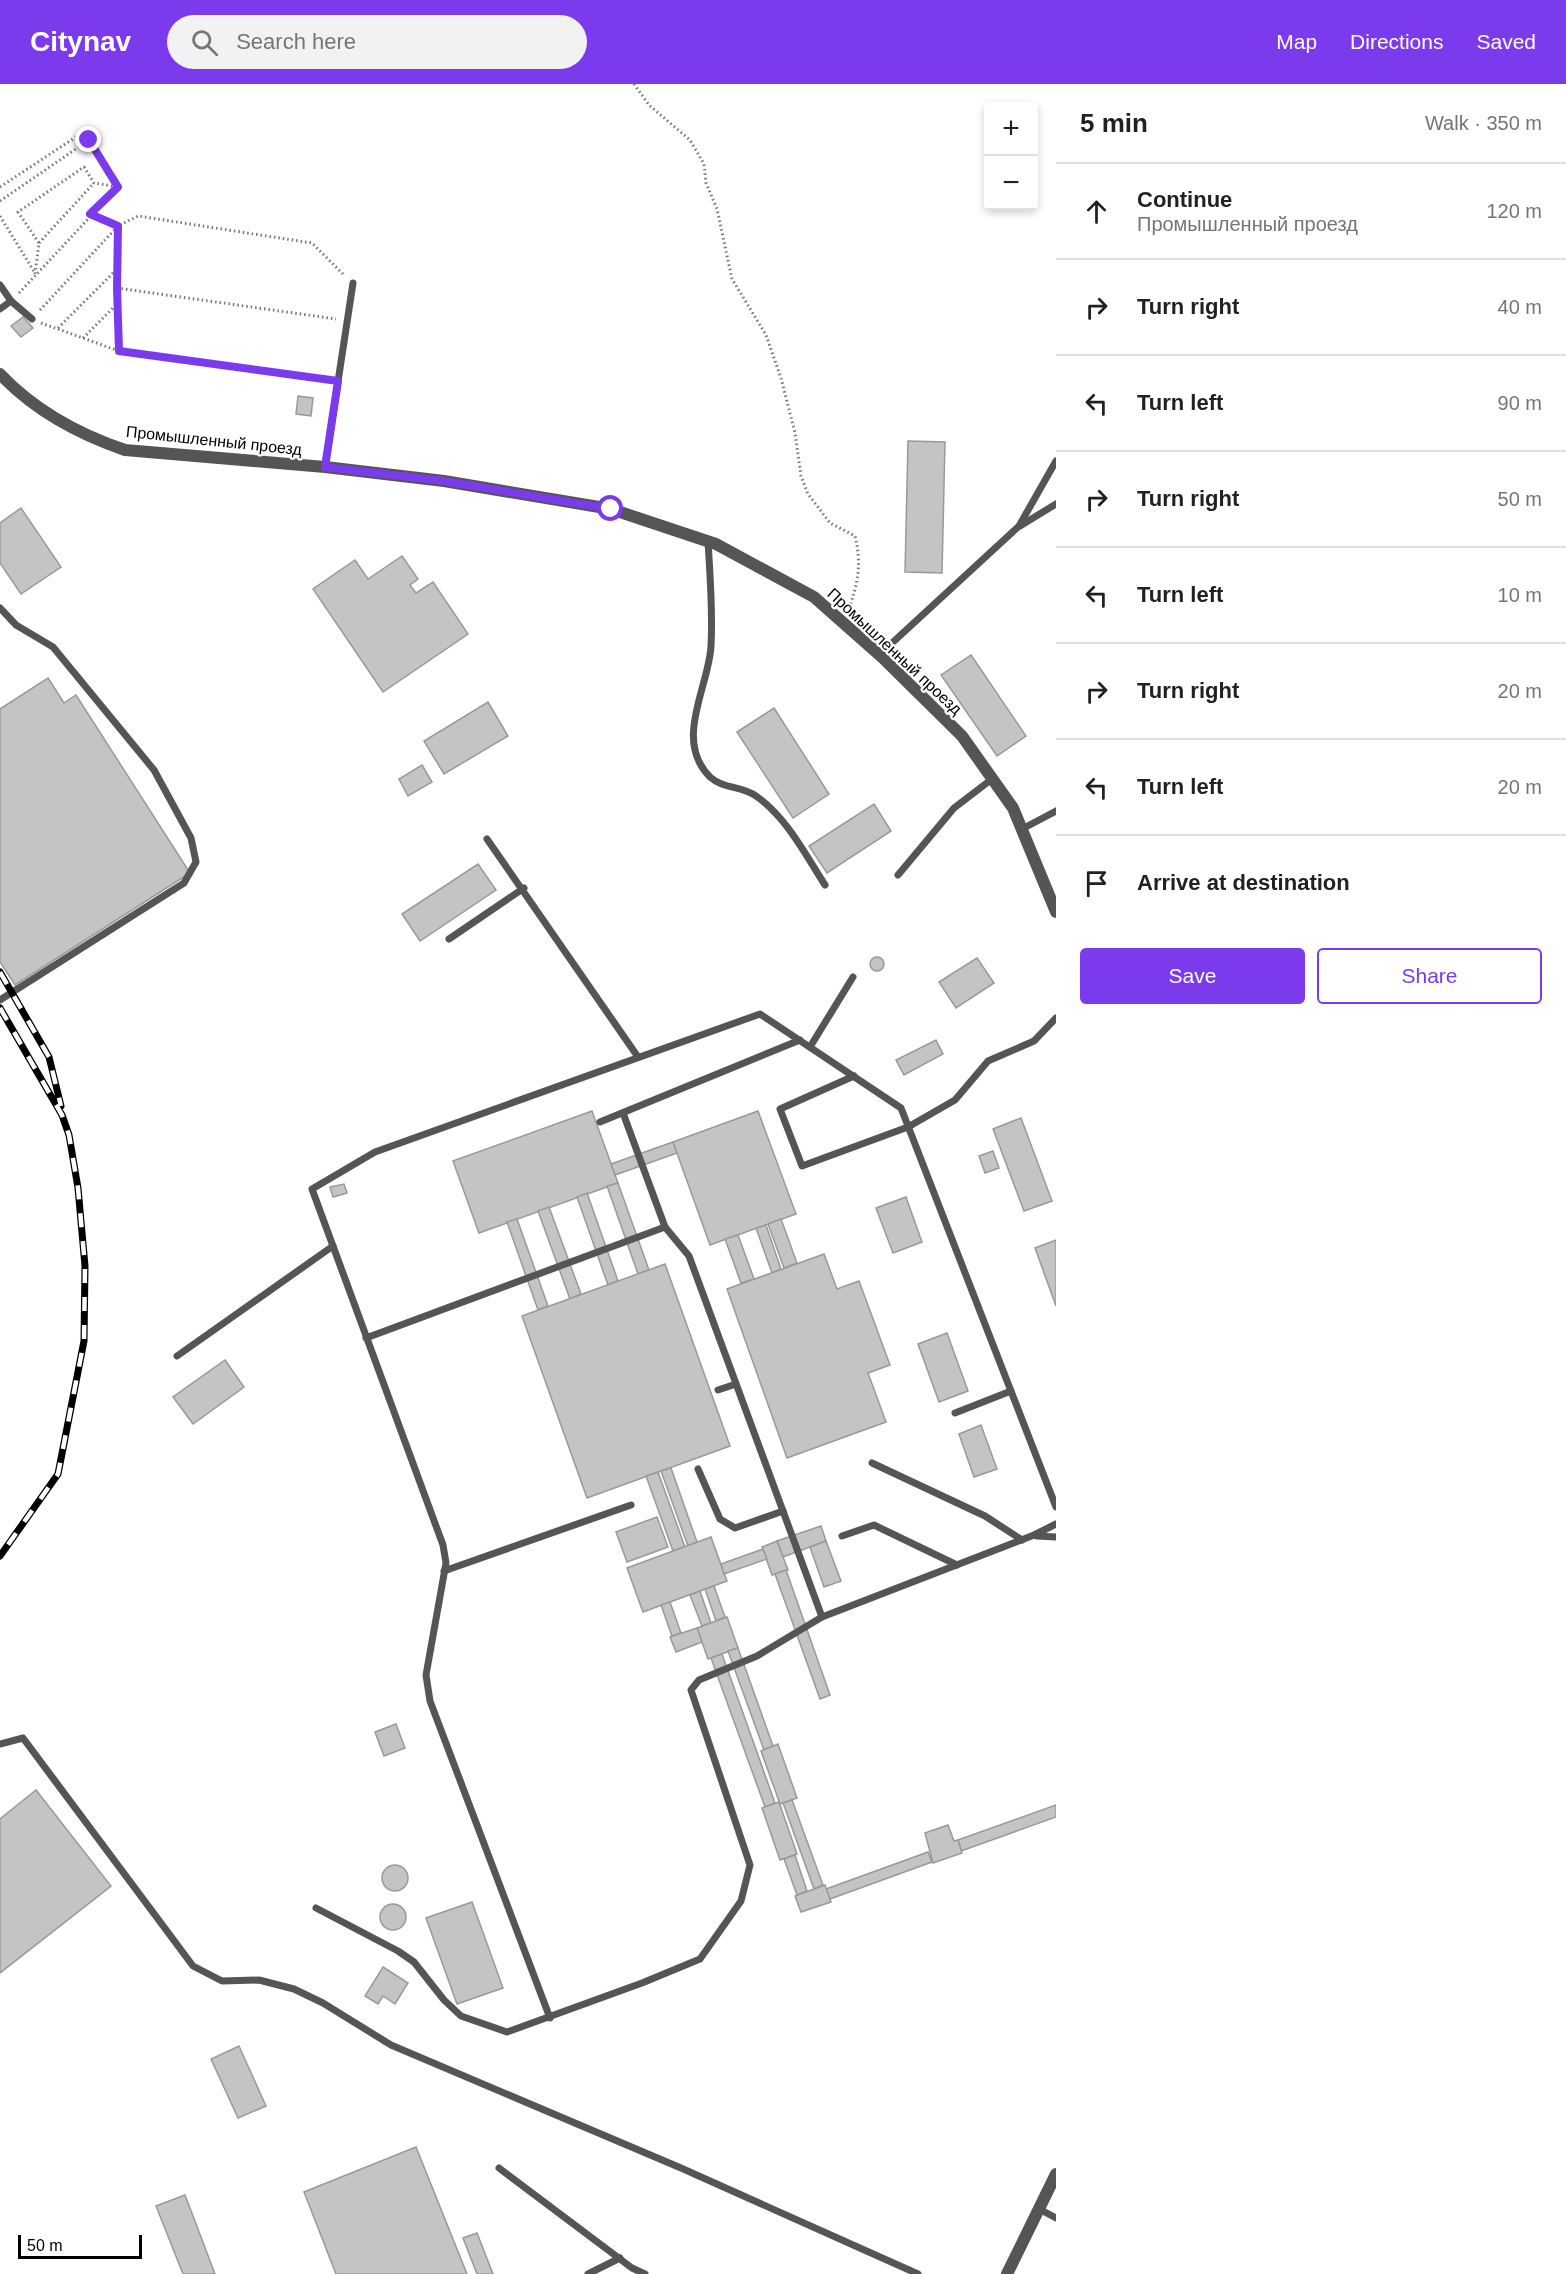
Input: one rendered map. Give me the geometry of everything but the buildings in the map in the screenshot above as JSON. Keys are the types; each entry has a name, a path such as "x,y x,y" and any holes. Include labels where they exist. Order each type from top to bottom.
{"street":[{"name":"Промышленный проезд","path":"0,374 46,412 68,426 96,440 125,450 325,467 444,481 611,509 708,541 814,597 879,655 962,736 1013,808 1056,912"},
{"path":"1007,2274 1056,2174"}],"lane":[{"path":"325,467 353,283"},
{"path":"0,285 11,301 32,319"},
{"path":"0,309 11,301"},
{"path":"1019,526 1056,461"},
{"path":"879,655 1019,526 1056,504"},
{"path":"708,541 711,648 695,707 695,742 700,763 711,778 730,788 754,794 783,820 825,885"},
{"path":"0,608 16,625 52,647 154,770 191,838 196,862 184,883 0,1000"},
{"path":"898,875 954,808 992,779"},
{"path":"1022,829 1056,811"},
{"path":"487,839 524,888 532,908 638,1057"},
{"path":"449,939 524,888"},
{"path":"810,1047 853,977"},
{"path":"550,2018 430,1701 426,1675 444,1571 443,1545 312,1189 375,1152 760,1014 901,1108 1056,1507"},
{"path":"854,1076 780,1109 802,1167 908,1127 955,1100 987,1061 1034,1041 1056,1018"},
{"path":"600,1122 800,1040"},
{"path":"623,1113 664,1227 689,1256 822,1617"},
{"path":"366,1338 664,1227"},
{"path":"177,1356 333,1246"},
{"path":"718,1390 736,1384"},
{"path":"955,1413 1011,1391"},
{"path":"872,1463 986,1516 1022,1540"},
{"path":"698,1469 720,1518 735,1528 783,1511"},
{"path":"444,1571 631,1505"},
{"path":"316,1908 398,1951 414,1962 444,2000 461,2016 507,2032 550,2018 700,1959 741,1901 750,1866 691,1690 699,1680 757,1656 822,1617 1022,1540 1056,1524"},
{"path":"842,1536 874,1525 957,1565"},
{"path":"1034,1535 1056,1537"},
{"path":"0,1744 23,1738 193,1966 222,1981 259,1980 294,1989 323,2003 391,2045 703,2178 918,2274"},
{"path":"500,2168 620,2258 645,2274"},
{"path":"1039,2209 1056,2218"},
{"path":"588,2274 620,2258"}],"path":[{"path":"634,84 649,105 690,140 704,164 706,183 717,209 732,279 766,334 781,378 795,432 801,476 808,494 830,523 855,536 860,556 858,583 843,624"},
{"path":"0,187 85,131 118,187"},
{"path":"0,201 89,140"},
{"path":"39,243 18,212 84,167 94,183 118,187"},
{"path":"35,274 39,243 94,183"},
{"path":"11,301 90,214 118,187"},
{"path":"90,214 118,226"},
{"path":"0,216 35,274"},
{"path":"338,381 119,351 32,319 118,226 138,216 312,243 353,283"},
{"path":"118,226 116,270 119,351"},
{"path":"58,329 116,270"},
{"path":"117,288 347,320"},
{"path":"83,338 117,304"}],"railway":[{"path":"0,972 49,1057 61,1106"},
{"path":"0,1008 62,1115 69,1135 78,1188 85,1266 84,1341 58,1474 0,1556"}],"route":[{"path":"89,140 118,187 90,214 118,226 116,270 119,351 140,356 338,381 325,467 444,481 611,509"}]}
